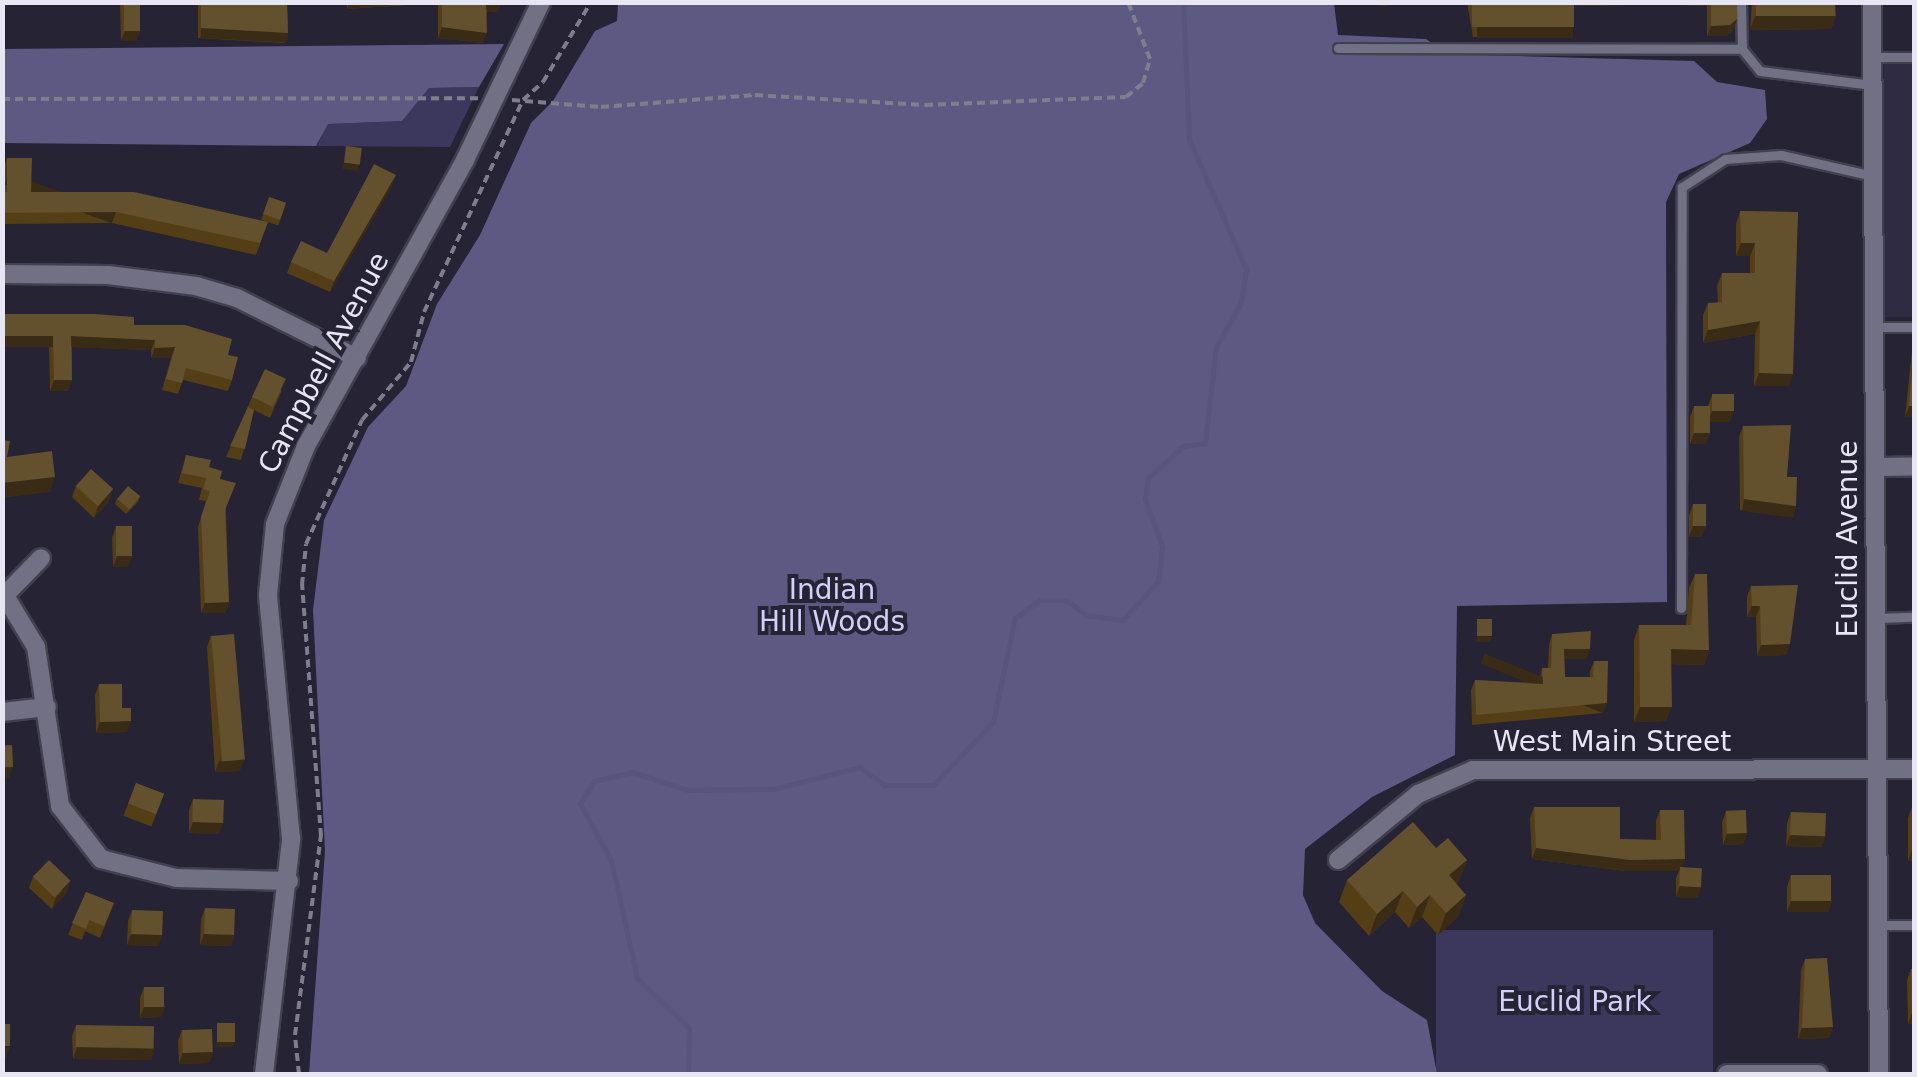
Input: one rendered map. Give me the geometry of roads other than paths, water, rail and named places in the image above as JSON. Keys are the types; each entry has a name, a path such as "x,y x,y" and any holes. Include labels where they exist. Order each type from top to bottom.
{"street":[{"name":"Campbell Avenue","path":"264,1074 289,881 288,757 268,561 275,524 306,446 357,358 541,2"},
{"name":"Euclid Avenue","path":"1872,2 1879,1074"},
{"path":"2,274 121,276 196,286 237,298 357,358"},
{"path":"1875,467 1914,466"},
{"path":"42,558 4,592 36,646 60,806 101,860 176,878 289,881"},
{"path":"2,712 47,707"},
{"name":"West Main Street","path":"1338,860 1418,794 1474,770 1914,769"},
{"path":"1727,1074 1818,1074"}],"lane":[{"path":"1741,2 1742,49 1760,71 1872,84"},
{"path":"1338,48 1742,49"},
{"path":"1872,57 1914,57"},
{"path":"1681,608 1682,187 1726,159 1781,155 1873,176"},
{"path":"1874,327 1914,327"},
{"path":"1876,618 1914,618"},
{"path":"1878,925 1914,924"}],"waterway":[{"path":"688,1074 689,1028 637,978 611,860 580,804 594,781 632,772 688,790 773,789 860,767 884,785 933,785 993,722 1015,618 1040,600 1066,600 1086,615 1123,620 1158,581 1162,546 1145,499 1148,478 1183,446 1205,443 1216,347 1241,302 1246,269 1189,139 1183,2"}],"park label":[{"name":"Indian Hill Woods","path":"832,606"},
{"name":"Euclid Park","path":"1575,1002"}]}
